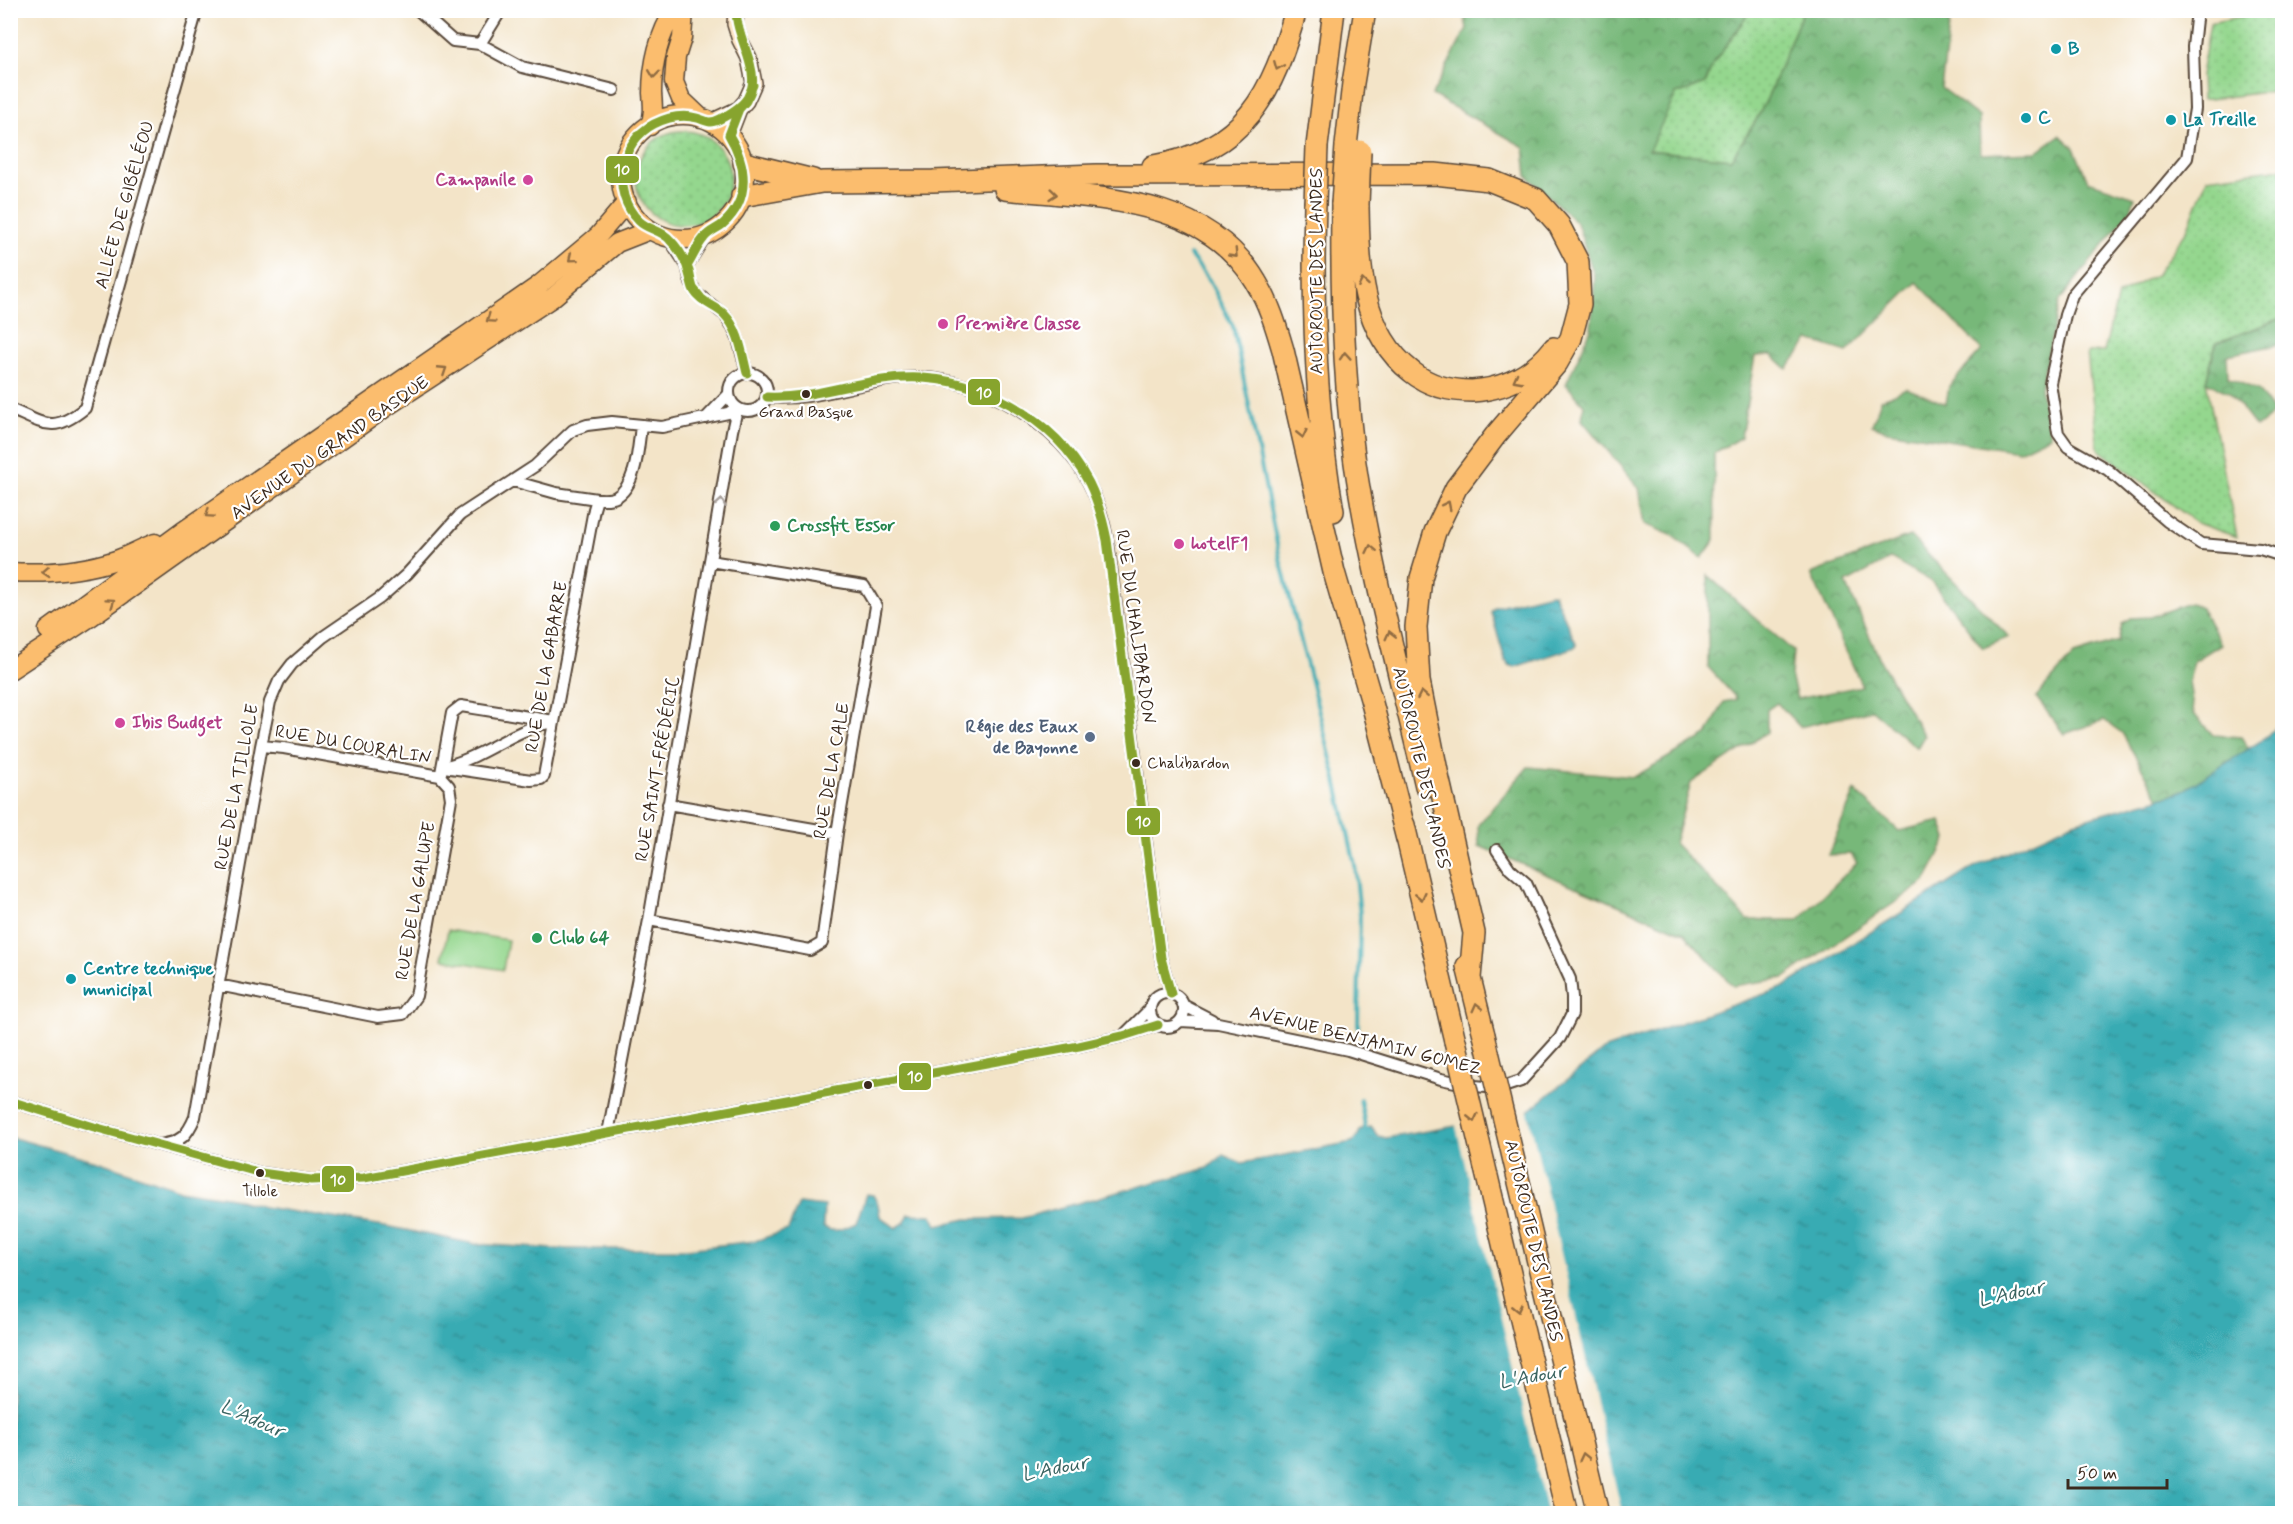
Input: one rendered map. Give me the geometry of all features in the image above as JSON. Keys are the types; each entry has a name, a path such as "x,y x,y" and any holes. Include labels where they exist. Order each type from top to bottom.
{"highway":[{"path":"1096,175 1173,162 1207,150 1234,131 1255,109 1273,79 1296,10"},
{"name":"AUTOROUTE DES LANDES","path":"1334,10 1317,146 1313,277 1315,353 1325,459 1344,570 1567,1514"},
{"name":"AUTOROUTE DES LANDES","path":"1365,10 1353,83 1353,147 1343,334 1348,401 1360,493 1383,606 1598,1514"},
{"path":"744,163 822,182"},
{"path":"742,196 822,182 933,181 1096,175 1435,174 1489,180 1536,199 1559,225 1578,262 1580,304 1571,338 1542,383 1495,436 1456,489 1435,532 1421,578 1416,627 1419,681 1474,933 1470,978"},
{"path":"933,181 1147,206 1188,221 1216,238 1230,249 1255,280 1274,319 1283,350 1334,572 1371,699 1407,839"},
{"path":"1350,204 1361,274 1374,325 1383,343 1395,358 1417,376 1430,383 1443,388 1467,391 1490,389 1515,381 1545,358 1566,329 1580,304"}],"main road":[{"path":"650,126 655,111 652,93 657,52 666,23 675,10"},
{"path":"684,10 682,38 675,57 674,82 681,99 729,135 744,163 745,180 742,196 734,213 722,226 706,235 688,239 668,237 650,230 640,222 627,202 622,183 623,164 630,146 643,130 663,119 680,115 706,120"},
{"name":"AVENUE DU GRAND BASQUE","path":"10,655 63,620 182,532 538,286 598,236 627,202"},
{"name":"AVENUE DU GRAND BASQUE","path":"10,670 92,616 389,405 552,298 617,243 650,230"},
{"path":"10,572 49,572 116,560 182,532"}],"street":[{"name":"ALLÉE DE GIBÉLÉOU","path":"10,409 48,425 67,422 85,408 197,10"},
{"path":"418,10 453,41 480,44 522,67 614,90"},
{"path":"480,44 501,10"},
{"path":"729,135 738,109 746,101 754,83 749,58 735,24 736,10"},
{"path":"2197,10 2193,47 2195,109 2187,158 2072,295 2065,315 2050,383 2058,433 2068,447 2108,470 2167,521 2201,544 2260,549 2283,556"},
{"path":"706,120 738,109"},
{"path":"687,266 706,235"},
{"path":"668,237 687,266 696,294 725,315 733,327 747,373"},
{"path":"705,419 728,395 731,382 741,374 753,373 766,385 767,397 759,409 752,412 737,408 728,395"},
{"name":"RUE DU CHALIBARDON","path":"767,397 792,399 871,382 903,378 934,378 959,383 1014,408 1042,426 1083,471 1097,498 1109,550 1161,958 1171,994"},
{"name":"RUE DE LA TILLOLE","path":"157,1145 179,1140 188,1133 195,1118 270,702 279,681 292,663 323,637 380,598 407,574 460,515 535,466 573,430 587,425 612,422 662,427 705,419 728,413 737,408"},
{"name":"RUE SAINT-FRÉDÉRIC","path":"608,1133 649,920 737,408"},
{"path":"513,481 556,493 614,499 628,487 638,449 641,426"},
{"name":"RUE DE LA GABARRE","path":"442,771 531,780 541,779 544,776 597,499"},
{"name":"RUE DE LA CALE","path":"649,920 810,950 822,943 837,833 876,606 864,586 710,561"},
{"path":"442,771 452,713 461,706 554,721"},
{"path":"442,771 467,761 532,726 554,721"},
{"name":"RUE DU COURALIN","path":"261,746 442,771"},
{"name":"RUE DE LA GALUPE","path":"218,985 378,1017 403,1014 416,996 451,799 449,786 442,771"},
{"path":"668,804 837,833"},
{"name":"AVENUE BENJAMIN GOMEZ","path":"1180,1021 1218,1023 1348,1050 1474,1086 1500,1088 1521,1081 1560,1038 1572,1014 1570,979 1526,883 1510,870 1497,850"},
{"name":"RUE DU CHALIBARDON","path":"1159,995 1161,958"},
{"path":"1123,1036 1150,1009 1154,999 1159,995 1177,996 1183,1005 1184,1013 1175,1025 1166,1027 1158,1025 1152,1019 1150,1009"},
{"name":"AVENUE BENJAMIN GOMEZ","path":"1183,1005 1218,1023"},
{"path":"10,1101 261,1173 311,1180 364,1178 1123,1036 1158,1025"}],"green space":[{"path":"2274,10 2282,11 2282,90 2202,100 2201,75 2210,23"},
{"path":"1463,11 1750,11 1713,64 1705,84 1676,94 1649,150 1731,159 1767,99 1803,11 1951,11 1941,88 1979,117 1980,154 2036,152 2060,135 2074,148 2088,181 2135,197 2131,210 2060,300 2040,388 2050,436 2019,451 1887,431 1872,425 1881,400 1906,388 1946,404 1949,386 1982,350 1917,282 1847,352 1809,340 1787,369 1772,355 1755,356 1741,437 1714,453 1715,540 1702,558 1671,535 1645,524 1639,488 1582,420 1584,405 1566,384 1591,329 1595,278 1577,223 1527,176 1524,147 1432,95 1467,28"},
{"path":"1750,11 1803,11 1767,99 1731,159 1648,150 1676,94 1705,84 1713,64"},
{"path":"683,131 701,134 716,145 727,160 730,178 727,196 716,211 701,222 683,225 665,222 650,211 639,196 636,178 639,160 650,145 665,134"},
{"path":"2282,168 2282,318 2216,343 2206,381 2237,537 2197,523 2098,449 2087,353 2104,352 2118,295 2157,274 2187,230 2207,178"},
{"path":"2282,318 2282,344 2227,355 2228,378 2258,390 2274,413 2256,427 2230,393 2206,382 2216,343"},
{"path":"1910,536 2009,637 1983,648 1931,581 1891,558 1846,583 1881,662 1924,736 1917,748 1872,710 1800,727 1777,703 1767,710 1767,732 1691,783 1674,843 1748,920 1798,920 1857,863 1851,854 1828,855 1855,791 1899,831 1941,821 1947,839 1925,882 1784,978 1733,986 1684,933 1479,846 1478,825 1528,767 1634,777 1707,735 1724,702 1737,699 1708,667 1708,576 1793,651 1791,676 1797,699 1862,686 1811,574"},
{"path":"2190,603 2201,608 2221,644 2194,661 2189,681 2194,714 2213,735 2241,737 2249,749 2181,792 2159,798 2122,733 2104,720 2064,734 2036,697 2074,655 2118,641 2122,624 2130,618 2150,617"},
{"path":"448,930 508,940 503,970 442,959"}],"water":[{"path":"1550,593 1554,594 1576,647 1515,667 1509,665 1505,660 1491,612 1495,607"},
{"name":"L'Adour","path":"2282,720 2282,1513 11,1513 10,1137 97,1161 181,1190 475,1244 554,1249 686,1249 755,1241 788,1230 799,1203 824,1206 823,1227 840,1230 856,1223 866,1194 873,1195 878,1204 880,1216 896,1228 904,1223 909,1214 932,1215 937,1225 967,1219 1022,1218 1208,1168 1223,1155 1242,1163 1352,1142 1361,1129 1371,1127 1378,1136 1386,1138 1521,1115 1605,1049 1782,988 1974,867 2074,822 2181,792 2267,737"}],"pier":[{"path":"1527,1108 1622,1513 1547,1513 1455,1122 1520,1112"}],"waterway":[{"path":"1190,255 1209,280 1233,326 1280,559 1335,775 1355,865 1360,915 1358,1027"},
{"path":"1360,1099 1366,1131"}],"transit line":[{"name":"10","path":"736,10 752,76 752,88 746,100 730,114 713,122 680,116 654,124 642,132 626,155 622,169 622,183 624,197 630,210 639,221 663,234 673,243 689,271 695,292 701,299 721,311 729,320 739,342 747,373"},
{"name":"10","path":"701,298 693,288 687,266 699,244 708,234 723,224 738,204 742,193 742,170 740,158 729,135 739,109 746,101 753,85"},
{"name":"10","path":"767,397 801,395 886,379 931,379 958,384 985,392 1034,420 1056,439 1074,460 1095,497 1107,540 1161,958 1171,994"},
{"name":"10","path":"10,1101 94,1127 261,1173 311,1180 364,1178 1079,1046 1158,1025"}],"place":[{"name":"B","path":"2056,49"},
{"name":"C","path":"2026,118"},
{"name":"La Treille","path":"2171,120"},
{"name":"Campanile","path":"528,180"},
{"name":"Première Classe","path":"943,324"},
{"name":"Grand Basque","path":"806,394"},
{"name":"Crossfit Essor","path":"775,526"},
{"name":"hotelF1","path":"1179,544"},
{"name":"Ibis Budget","path":"120,723"},
{"name":"Régie des Eaux de Bayonne","path":"1090,737"},
{"name":"Chalibardon","path":"1136,763"},
{"name":"Club 64","path":"537,938"},
{"name":"Centre technique municipal","path":"71,979"},
{"name":"Tillole","path":"260,1173"}]}
